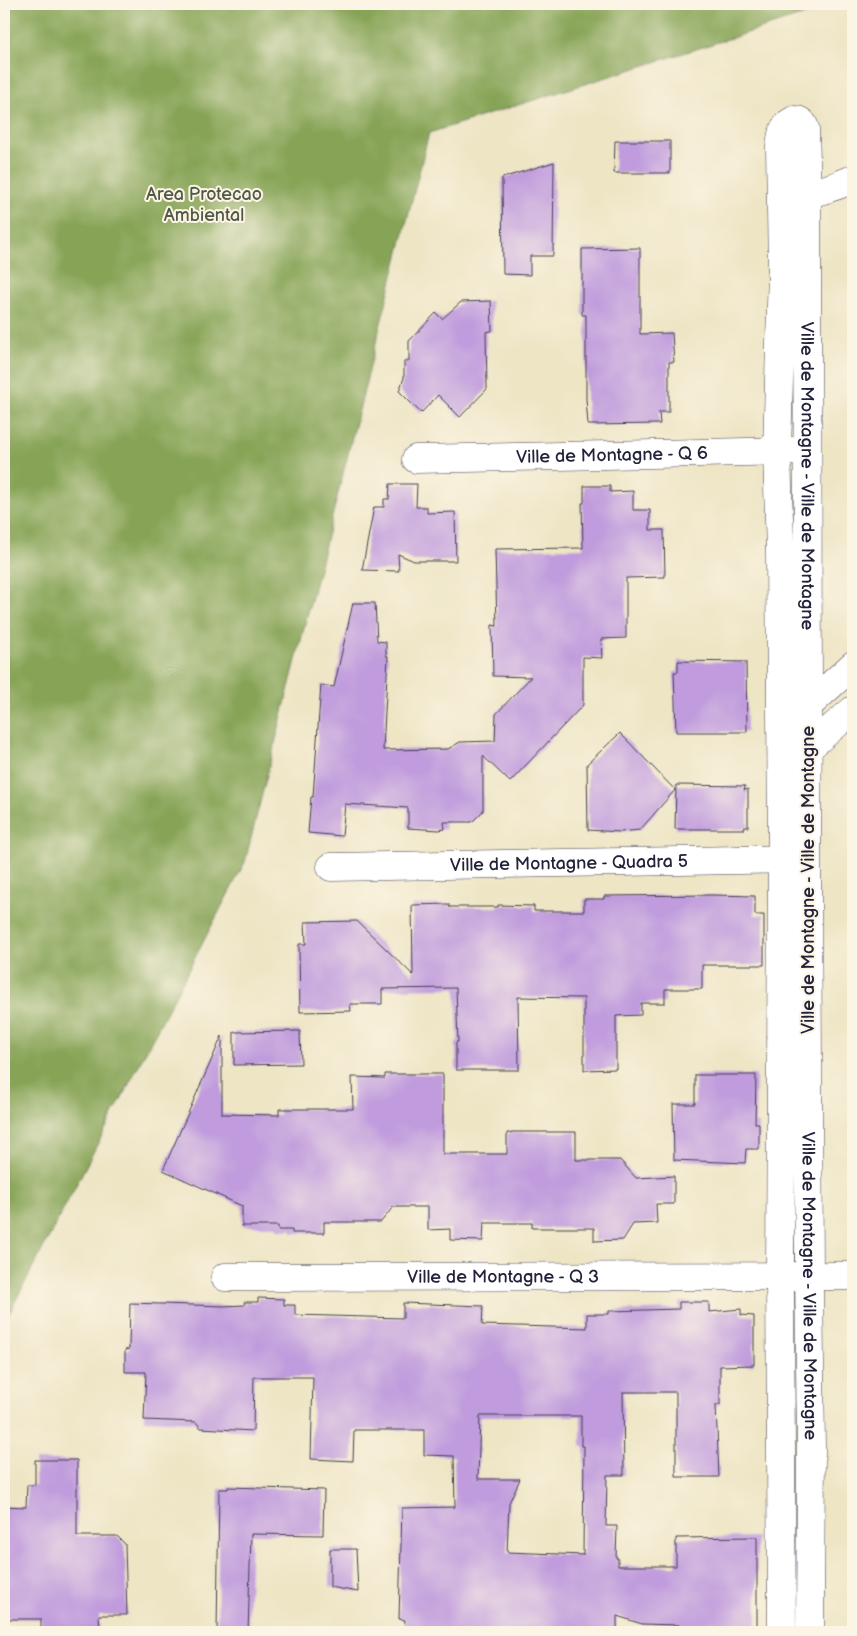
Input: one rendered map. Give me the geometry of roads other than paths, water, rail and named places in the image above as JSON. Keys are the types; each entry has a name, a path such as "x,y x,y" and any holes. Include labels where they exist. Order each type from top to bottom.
{"street":[{"name":"Ville de Montagne - Ville de Montagne","path":"782,1632 780,1276 795,859 807,750 808,707 807,451 794,196 780,147 784,128 789,122 798,120 804,124 805,128 794,196 782,270 777,452 780,552 781,769 795,859 808,1276 811,1450 810,1632"},
{"path":"794,196 838,185 853,179"},
{"name":"Ville de Montagne - Q 6","path":"416,459 807,451"},
{"path":"782,729 853,665"},
{"path":"781,769 807,750 853,710"},
{"name":"Ville de Montagne - Quadra 5","path":"331,867 795,859"},
{"name":"Ville de Montagne - Q 3","path":"225,1277 853,1276"}],"park label":[{"name":"Area Protecao Ambiental","path":"204,204"}]}
